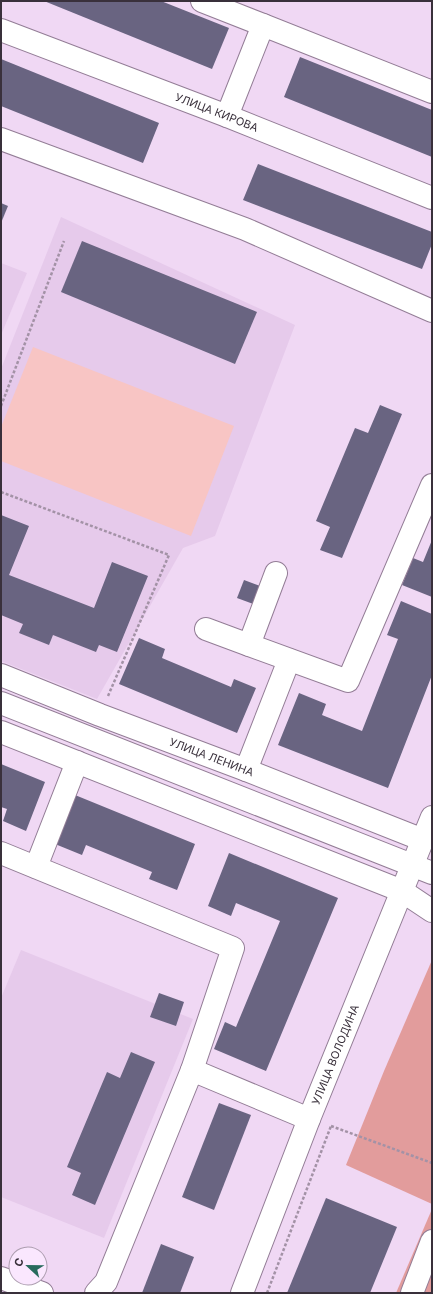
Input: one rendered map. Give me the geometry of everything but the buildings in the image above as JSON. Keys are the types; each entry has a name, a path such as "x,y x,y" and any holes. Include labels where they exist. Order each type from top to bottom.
{"street":[{"path":"202,1 432,92"},
{"path":"227,116 263,25"},
{"name":"УЛИЦА КИРОВА","path":"1,30 227,116 432,198"},
{"path":"1,139 245,229 432,311"},
{"path":"206,629 348,681 432,485"},
{"path":"249,645 276,573"},
{"path":"246,770 289,660"},
{"name":"УЛИЦА ЛЕНИНА","path":"1,675 100,715 246,770 423,840"},
{"path":"1,703 422,869"},
{"path":"1,732 402,891 432,911"},
{"path":"36,867 77,762"},
{"name":"УЛИЦА ВОЛОДИНА","path":"242,1293 309,1118 402,891 422,869 423,840 432,817"},
{"path":"1,853 233,948 192,1070 106,1282 96,1293"},
{"path":"192,1070 309,1118"},
{"path":"412,1293 432,1241"},
{"path":"1,1278 42,1293"}],"path":[{"path":"1,406 64,241"},
{"path":"1,492 169,555 100,715"},
{"path":"309,1118 432,1163"},
{"path":"267,1293 331,1126"}],"shaded area":[{"path":"61,217 295,325 215,536 183,548 97,699 1,661 1,369"},
{"path":"1,263 27,273 1,335"},
{"path":"33,347 234,426 191,536 1,461 1,427"},
{"path":"21,950 193,1019 104,1238 1,1197 1,998"},
{"path":"432,960 432,1204 346,1165 384,1071"},
{"path":"432,1209 432,1293 396,1293"}]}
